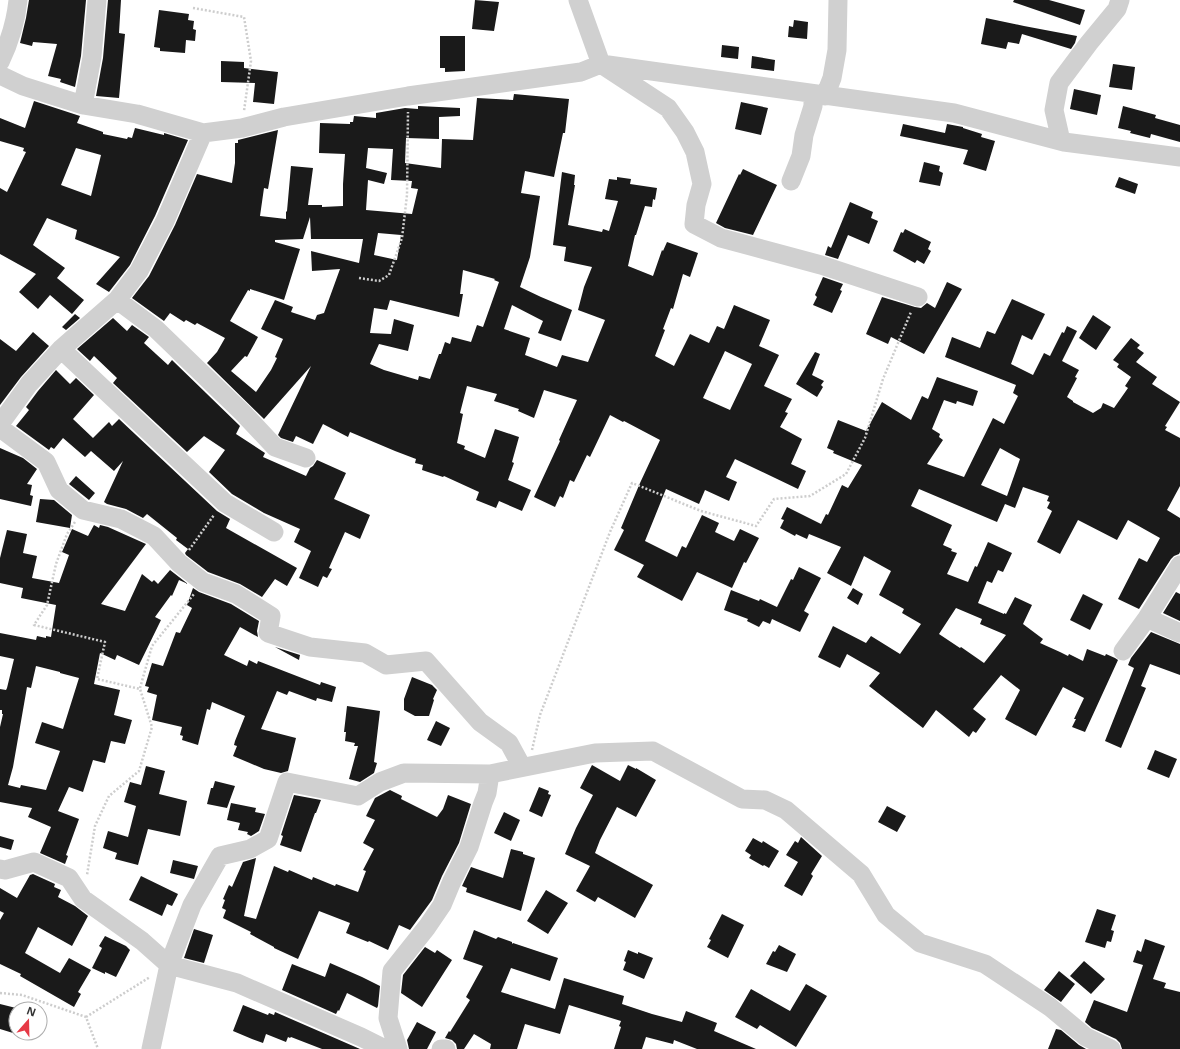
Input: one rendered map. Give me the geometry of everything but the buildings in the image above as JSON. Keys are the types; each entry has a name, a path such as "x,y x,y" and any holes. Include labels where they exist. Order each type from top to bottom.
{"street":[{"path":"0,62 6,49 17,10 18,0"},
{"path":"83,105 92,57 97,0"},
{"path":"578,0 601,64 668,108 685,132 695,152 702,184 696,205 694,224 722,238 821,264 918,297"},
{"path":"791,181 800,156 804,134 813,106 819,95 832,78 837,50 838,0"},
{"path":"1061,141 1054,110 1059,83 1089,43 1117,10 1120,0"},
{"path":"0,75 23,86 83,105 137,114 203,133 242,128 284,117 408,96 581,72 601,64 954,113 1061,141 1180,157"},
{"path":"0,424 29,384 61,349 117,300 140,271 162,227 203,133"},
{"path":"117,300 156,329 243,413 275,447 306,458"},
{"path":"61,349 225,503 274,532"},
{"path":"0,428 46,462 59,490 83,510 121,519 154,536 179,563 203,582 236,594 271,616 268,633 310,647 365,653 386,665 426,661 480,722 509,744 525,767"},
{"path":"1124,651 1147,618 1180,565"},
{"path":"1147,618 1180,633"},
{"path":"151,1049 168,965 192,905 220,856 250,849 268,839 287,782 358,796 380,782 404,773 490,774 595,753 653,751 742,799 765,800 786,810 860,874 886,915 920,943 985,964 1050,1007 1086,1037 1111,1049"},
{"path":"398,1049 388,1018 392,971 427,927 442,904 469,847 487,793 490,774"},
{"path":"0,869 5,870 34,862 69,878 83,899 142,941 168,965 237,984 361,1037 385,1049"},
{"path":"441,1049 446,1049"}],"path":[{"path":"194,8 244,17 251,61 242,128"},
{"path":"359,278 379,281 389,275 402,238 407,194 408,96"},
{"path":"525,767 540,715 610,532 632,483 701,511 756,526 774,499 810,496 846,474 865,438 883,379 918,297"},
{"path":"179,563 217,510 225,503"},
{"path":"83,510 67,534 56,564 47,605 34,625 106,642 97,678 140,688"},
{"path":"83,899 95,826 109,796 139,771 152,727 140,688 152,646 203,582"},
{"path":"86,1017 168,965"},
{"path":"0,993 22,995 86,1017"},
{"path":"86,1017 98,1049"}]}
